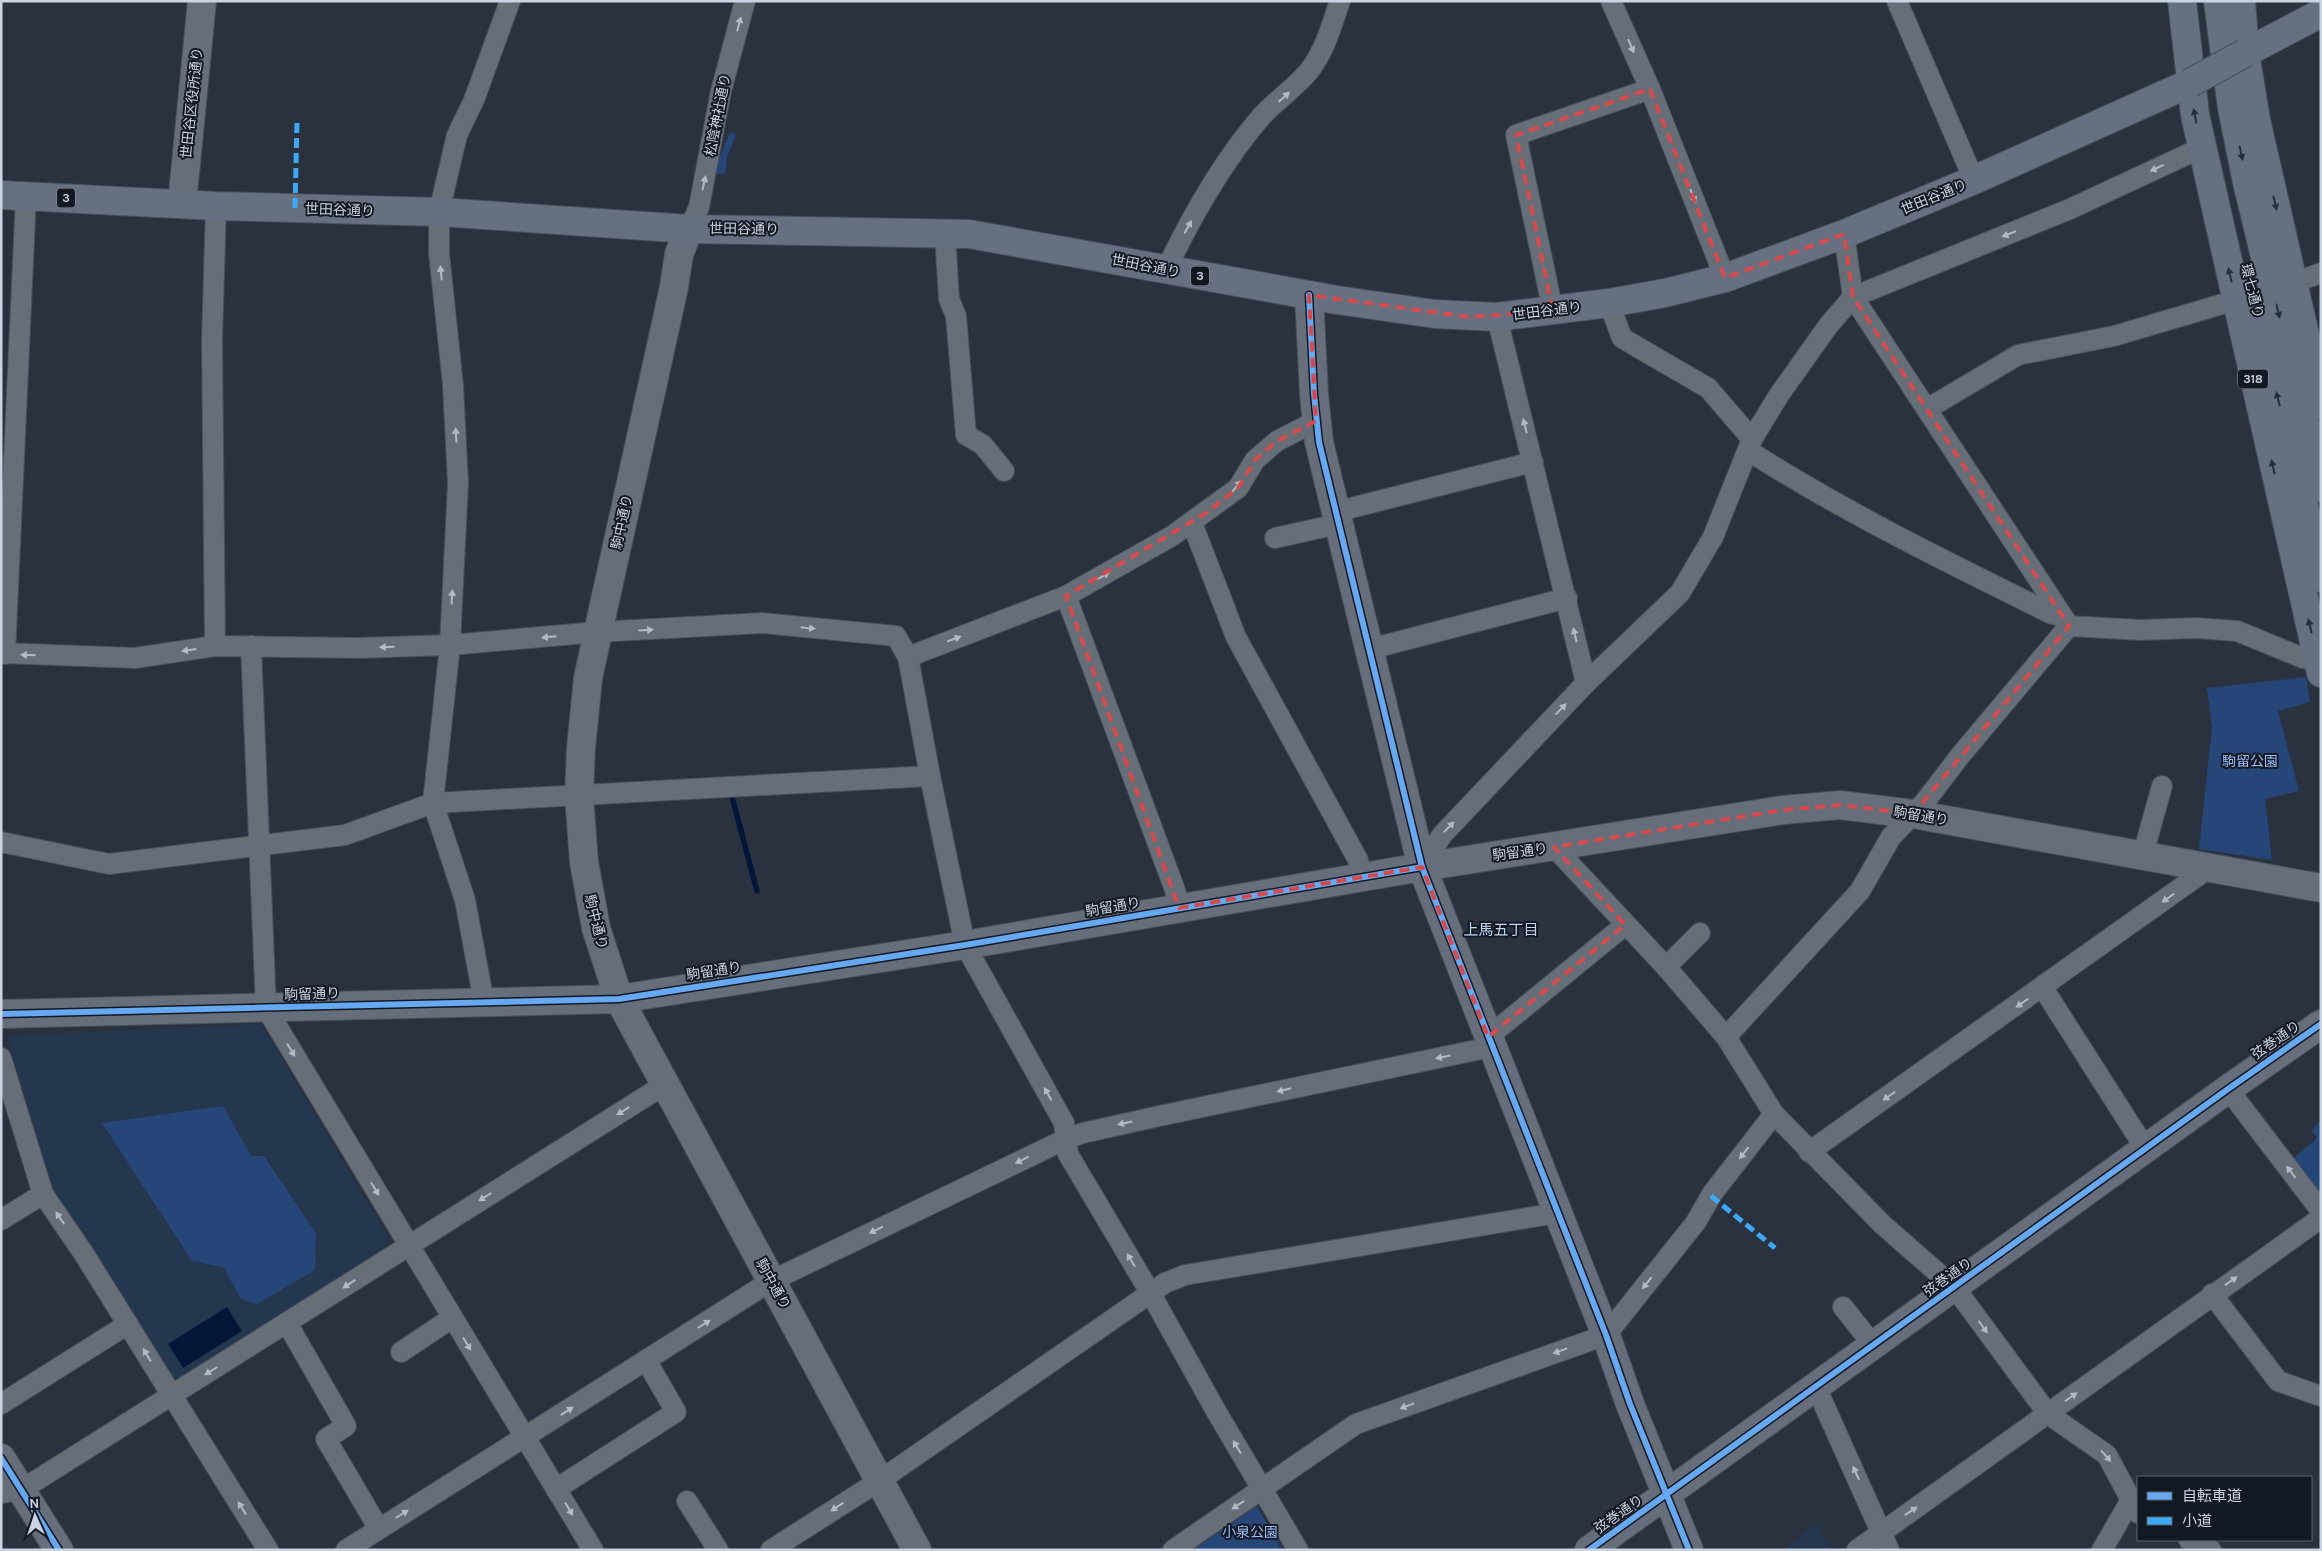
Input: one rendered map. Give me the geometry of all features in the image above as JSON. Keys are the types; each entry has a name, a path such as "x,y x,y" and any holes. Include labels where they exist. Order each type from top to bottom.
{"main road":[{"name":"318","path":"2182,1 2190,83 2202,148 2319,667"},
{"name":"環七通り","path":"2199,1 2214,120 2226,180 2321,578"},
{"name":"環七通り","path":"2218,1 2232,108 2321,488"},
{"path":"2241,1 2245,53 2256,120 2321,405"},
{"name":"世田谷通り","path":"14,196 216,206 439,212 689,229 945,233 987,237 1166,270 1435,314 1497,317 1609,303 1666,293 1725,278 1844,234 1974,180 2190,83 2321,13"}],"street":[{"name":"世田谷区役所通り","path":"182,204 202,1"},
{"path":"484,1002 465,900 433,803 450,646 458,483 453,385 439,253 439,212 457,135 474,100 510,1"},
{"name":"松陰神社通り","path":"689,229 699,207 721,91 745,1"},
{"path":"1166,270 1193,218 1224,168 1261,118 1290,92 1311,69 1324,45 1340,1"},
{"path":"1612,1 1650,89 1725,278"},
{"path":"1896,1 1974,180"},
{"path":"1554,311 1516,136 1650,89"},
{"path":"1422,866 1442,835 1586,683 1680,593 1714,538 1750,445 1779,395 1828,326 1853,297 2070,209 2202,148"},
{"path":"14,196 3,653 135,658 215,646 358,648 450,646 597,632 762,623 896,636 908,657 930,776 965,945 1064,1123 1068,1154 1298,1550"},
{"path":"215,646 212,340 216,206"},
{"name":"駒中通り","path":"689,229 679,254 674,287 597,632 586,690 579,795 580,834 592,910 619,999 916,1550"},
{"path":"945,233 950,298 956,316 966,435 983,445 1004,471"},
{"path":"1844,234 1853,297 2066,621"},
{"path":"2293,283 2321,273"},
{"path":"1309,294 1316,422 1337,518 1422,866 1606,1335 1630,1404 1689,1550"},
{"path":"1928,409 2018,355 2114,336 2236,300"},
{"path":"1609,303 1622,338 1708,388 1750,445 1808,488 1945,561 2066,621 2141,630 2196,628 2237,631 2303,658 2319,667"},
{"path":"1497,317 1534,462 1586,683"},
{"path":"908,657 1066,596 1192,523 1238,488 1255,460 1277,441 1316,422"},
{"path":"1274,538 1337,518 1534,462"},
{"path":"1192,523 1236,637 1358,860 1362,877"},
{"path":"1066,596 1175,890 1179,908"},
{"path":"1370,648 1567,598"},
{"path":"1726,1037 1860,891 1892,837 1924,804 2066,621"},
{"path":"251,646 266,1008 593,1550"},
{"path":"1,842 109,864 344,835 433,803 930,776"},
{"path":"2143,854 2162,786"},
{"name":"駒留通り","path":"1,1014 619,999 965,945 1422,866 1783,810 1840,805 1913,814 2143,854 2321,888"},
{"path":"1554,847 1666,967 1726,1037 1774,1114 1809,1152 1883,1225 1955,1288 2048,1414 2107,1455 2134,1507 2102,1550"},
{"path":"1809,1152 2043,988 2199,875 2201,865"},
{"path":"346,1550 771,1281 1083,1132 1490,1042 1625,925"},
{"path":"1666,967 1700,933"},
{"path":"2043,988 2145,1148"},
{"name":"弦巻通り","path":"1589,1550 1955,1288 2145,1148 2321,1024"},
{"path":"1,1058 43,1194 84,1254 268,1550"},
{"path":"11,1492 172,1396 664,1085"},
{"path":"2228,1089 2321,1211"},
{"path":"1173,1550 1356,1424 1606,1335 1696,1222 1712,1194 1774,1114"},
{"path":"1,1220 43,1194"},
{"path":"770,1550 879,1481 1165,1283 1185,1275 1557,1213"},
{"path":"1857,1550 1885,1541 2048,1414 2212,1294 2321,1218"},
{"path":"2212,1294 2278,1381 2321,1396"},
{"path":"1843,1307 1873,1345"},
{"path":"401,1352 452,1318"},
{"path":"287,1323 346,1426 326,1440 379,1528"},
{"path":"1,1404 128,1324"},
{"path":"556,1489 676,1412 646,1360"},
{"path":"1816,1387 1885,1541"},
{"path":"1,1458 11,1492 59,1550"},
{"path":"686,1501 718,1550"},
{"path":"2191,1541 2211,1550"}],"highlighted area":[{"path":"1650,89 1725,278 1844,234 1853,297 2069,626 1913,814 1840,805 1783,810 1554,847 1625,925 1488,1037 1422,867 1179,908 1066,596 1206,513 1238,488 1255,460 1277,441 1316,421 1309,295 1469,317 1553,311 1516,135"}],"shaded area":[{"path":"261,1024 387,1236 385,1248 181,1379 168,1377 49,1186 7,1036"},
{"path":"227,1307 242,1331 183,1368 168,1344"},
{"path":"1817,1523 1830,1550 1783,1550"}],"green space":[{"path":"730,132 736,135 727,157 725,174 711,174 713,155 721,155"},
{"name":"駒留公園","path":"2306,677 2310,702 2278,711 2299,791 2265,799 2272,860 2199,849 2212,727 2207,688"},
{"path":"223,1106 251,1156 264,1156 316,1233 315,1270 257,1304 241,1299 223,1267 192,1261 102,1123"},
{"path":"2321,1120 2321,1195 2293,1159 2317,1138 2312,1130"},
{"name":"小泉公園","path":"1257,1506 1282,1550 1193,1550"}],"waterway":[{"path":"732,797 757,891"}],"marked path":[{"path":"295,208 297,121"},
{"path":"1711,1196 1775,1248"}],"cycle path":[{"path":"1309,295 1314,394 1319,442 1422,867 1606,1335 1630,1404 1689,1550"},
{"path":"1,1014 619,999 965,945 1422,867"},
{"path":"1589,1550 2321,1024"},
{"path":"1,1458 59,1550"}],"district":[{"name":"上馬五丁目","path":"1501,930"}]}
